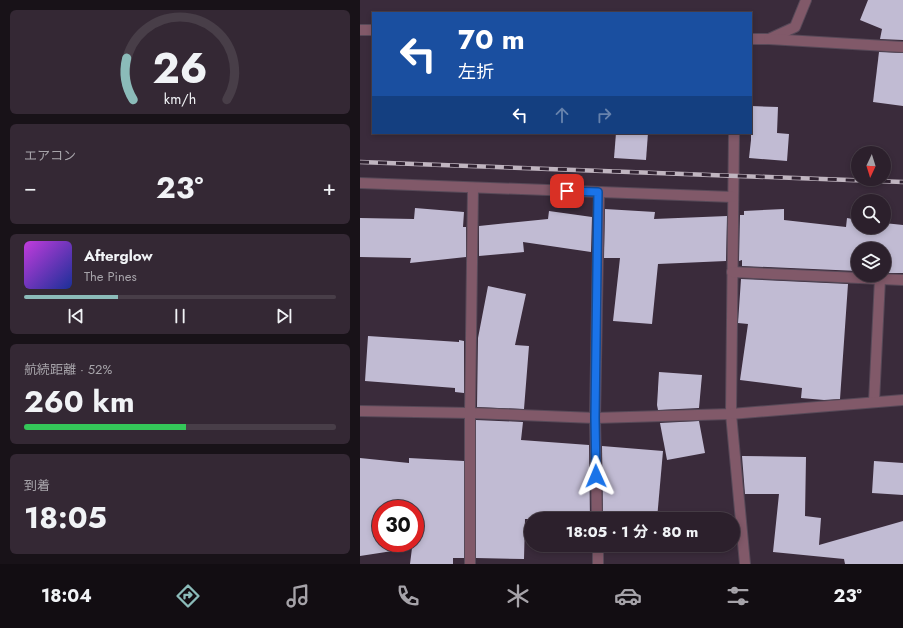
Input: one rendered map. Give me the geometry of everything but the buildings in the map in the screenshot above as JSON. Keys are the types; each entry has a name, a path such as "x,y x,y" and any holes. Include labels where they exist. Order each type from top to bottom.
{"street":[{"path":"769,39 795,28 806,0"},
{"path":"360,30 372,30"},
{"path":"752,39 903,47"},
{"path":"734,134 731,414 744,564"},
{"path":"360,183 733,197"},
{"path":"470,564 470,413 473,188"},
{"path":"597,512 595,418 598,192"},
{"path":"732,272 851,278"},
{"path":"891,279 903,280"},
{"path":"874,402 880,282"},
{"path":"360,411 470,413 595,418 731,414 903,400"},
{"path":"598,552 598,564"}],"railway":[{"path":"360,162 903,182"}],"route":[{"path":"567,191 598,192 595,418 596,476"}]}
